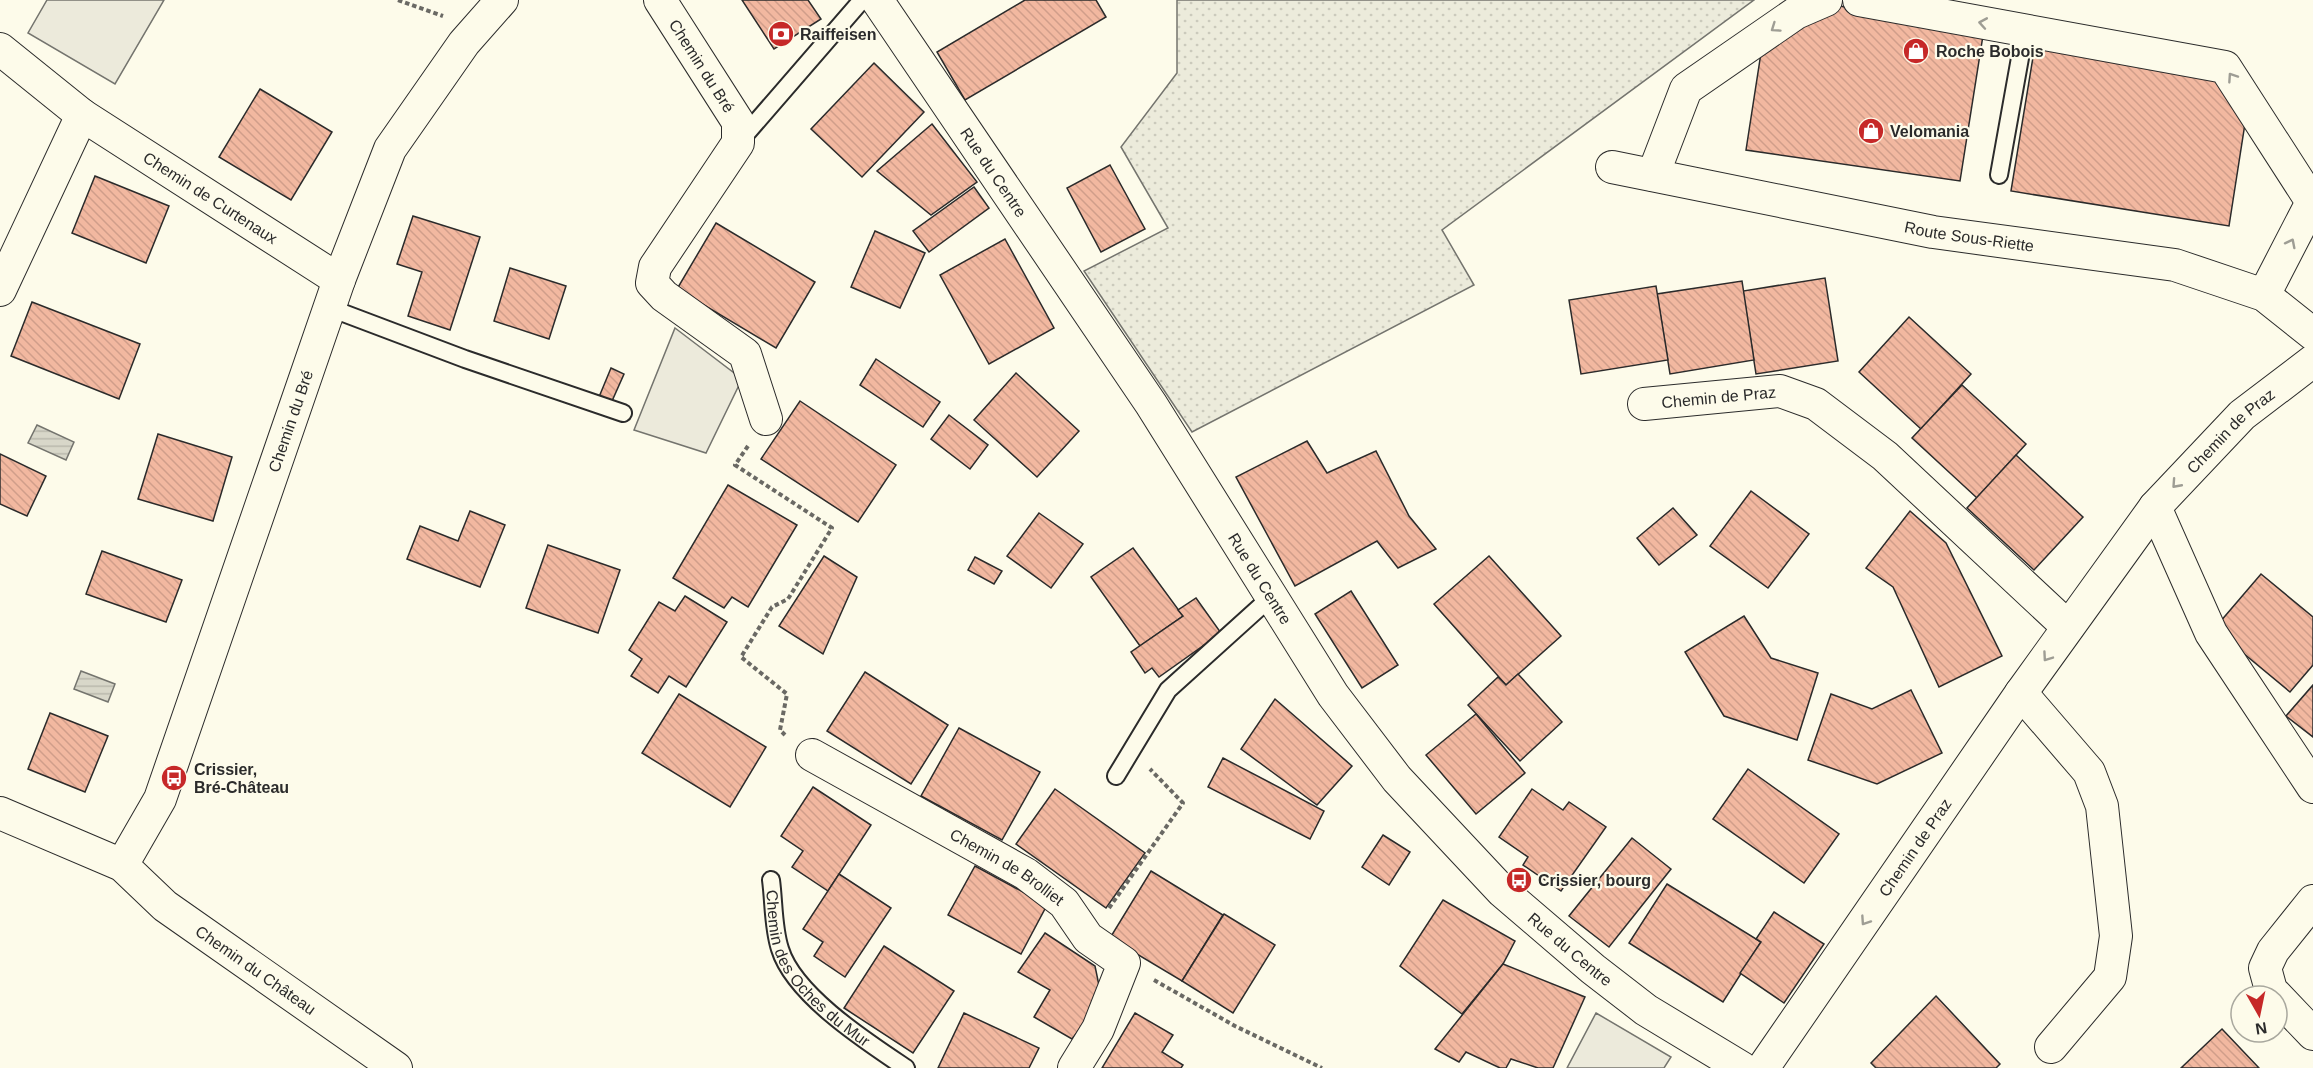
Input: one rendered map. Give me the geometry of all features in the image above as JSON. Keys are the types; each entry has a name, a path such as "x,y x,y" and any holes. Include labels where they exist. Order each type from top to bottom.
{"street":[{"name":"Chemin du Bré","path":"122,866 160,799 335,294 390,149 464,43 502,0"},
{"name":"Chemin du Bré","path":"660,0 738,122 738,143"},
{"name":"Rue du Centre","path":"877,0 1151,404 1333,695 1397,779 1495,884 1593,969 1646,1010 1742,1068"},
{"path":"1653,175 1686,89 1796,13 1826,0"},
{"path":"1859,0 2225,67 2312,202 2264,296"},
{"name":"Chemin de Curtenaux","path":"0,49 82,115 335,294"},
{"path":"0,290 82,115"},
{"path":"738,143 655,267 652,283 664,296 745,354 766,419"},
{"name":"Route Sous-Riette","path":"1612,167 1933,232 2175,265 2264,296 2313,334"},
{"name":"Chemin de Praz","path":"1763,1068 2021,693 2155,507 2242,415 2313,361"},
{"name":"Chemin de Praz","path":"1644,404 1780,391 1816,405 1885,456 2068,627"},
{"path":"2155,507 2211,633 2313,787"},
{"path":"2021,693 2089,772 2102,806 2116,936 2110,977 2051,1047"},
{"name":"Chemin de Brolliet","path":"812,755 1026,874 1064,903 1088,938 1124,963"},
{"name":"Chemin du Château","path":"0,813 122,866 165,906 396,1068"},
{"path":"2313,901 2273,951 2265,968 2271,990 2313,1034"},
{"path":"1074,1068 1098,1029 1124,963"}],"lane":[{"path":"738,143 862,0"},
{"path":"2000,175 2025,30"},
{"path":"335,294 465,359 623,412"},
{"path":"1116,776 1168,690 1271,597"},
{"name":"Chemin des Oches du Mur","path":"771,880 780,949 792,975 815,1000 906,1068"}],"path":[{"path":"398,0 446,17"},
{"path":"766,419 735,465 832,528 788,599 772,607 741,657 787,694 780,730 812,755"},
{"path":"1088,938 1183,803 1132,751"},
{"path":"1124,963 1235,1026 1322,1068"}],"shaded area":[{"path":"47,0 164,0 115,84 28,33"},
{"path":"1177,0 1754,0 1442,230 1474,285 1192,432 1084,271 1168,228 1121,147 1177,73"},
{"path":"675,328 742,379 706,453 634,430"},
{"path":"37,425 74,442 66,460 28,443"},
{"path":"81,671 115,684 108,702 74,689"},
{"path":"1596,1013 1671,1057 1664,1068 1567,1068"}],"building":[{"name":"Raiffeisen","path":"742,0 808,0 821,19 774,49"},
{"path":"1025,0 1096,0 1106,17 965,100 937,52"},
{"path":"1827,4 1984,29 1960,181 1746,150 1763,40"},
{"path":"2036,39 2201,65 2246,117 2229,226 2011,191"},
{"path":"874,63 924,112 862,177 811,129"},
{"path":"260,89 332,132 291,200 219,157"},
{"path":"932,124 977,182 931,215 877,171"},
{"path":"1110,165 1145,229 1101,252 1067,188"},
{"path":"95,176 169,206 146,263 72,233"},
{"path":"974,187 989,208 929,252 913,231"},
{"path":"413,216 480,237 450,330 408,316 422,272 397,264"},
{"path":"716,223 815,282 776,348 677,289"},
{"path":"875,231 925,253 900,308 851,287"},
{"path":"1005,239 1054,328 989,364 940,275"},
{"path":"510,268 566,286 549,339 494,321"},
{"path":"1825,278 1838,361 1756,374 1743,291"},
{"path":"1742,281 1754,360 1670,374 1657,294"},
{"path":"1656,286 1668,360 1581,374 1569,300"},
{"path":"32,302 140,344 119,399 11,356"},
{"path":"1909,317 1971,374 1921,429 1859,372"},
{"path":"876,359 940,402 923,427 860,385"},
{"path":"611,368 624,374 612,401 599,397"},
{"path":"1016,373 1079,431 1037,477 974,420"},
{"path":"1962,385 2026,444 1977,498 1912,438"},
{"path":"800,401 896,465 858,522 761,459"},
{"path":"949,415 988,445 970,469 931,439"},
{"path":"158,434 232,457 213,521 138,499"},
{"path":"1307,441 1327,473 1376,451 1409,516 1436,549 1398,568 1377,541 1295,586 1236,477"},
{"path":"0,454 46,476 27,516 0,504"},
{"path":"2016,455 2083,517 2034,570 1967,508"},
{"path":"728,485 797,525 748,607 732,597 724,608 673,578"},
{"path":"1751,491 1809,534 1768,588 1710,546"},
{"path":"1673,508 1697,535 1659,565 1637,538"},
{"path":"470,511 505,525 480,587 407,559 420,526 458,541"},
{"path":"1910,511 1946,543 2002,656 1939,687 1893,587 1866,568"},
{"path":"1039,513 1083,544 1051,588 1007,556"},
{"path":"548,545 620,570 598,633 526,608"},
{"path":"1133,548 1183,616 1140,646 1091,577"},
{"path":"102,551 182,580 166,622 86,594"},
{"path":"824,556 857,577 823,654 779,626"},
{"path":"1489,556 1561,636 1506,685 1434,604"},
{"path":"975,557 1002,571 994,584 968,570"},
{"path":"2261,574 2313,617 2313,665 2290,692 2214,629"},
{"path":"1351,591 1398,665 1362,688 1315,614"},
{"path":"685,596 727,622 686,687 669,676 658,693 631,676 642,659 629,650 659,602 675,611"},
{"path":"1196,598 1221,633 1159,677 1152,668 1145,673 1131,652 1183,616 1178,610"},
{"path":"1744,616 1771,658 1818,673 1797,740 1724,716 1685,652"},
{"path":"865,672 948,725 911,784 827,731"},
{"path":"1518,674 1562,722 1520,761 1468,705 1498,677 1506,685"},
{"path":"2313,685 2313,737 2286,716"},
{"path":"1911,690 1942,753 1877,784 1808,760 1831,694 1872,709"},
{"path":"679,694 766,747 730,807 642,753"},
{"path":"1275,699 1352,766 1317,805 1241,749"},
{"path":"50,713 108,736 85,792 28,769"},
{"path":"1476,714 1525,773 1476,814 1426,755"},
{"path":"959,728 1040,772 1002,840 921,796"},
{"path":"1223,758 1324,811 1310,839 1208,787"},
{"path":"1748,769 1839,834 1804,883 1713,819"},
{"path":"813,787 871,825 828,891 792,867 803,851 781,836"},
{"path":"1055,789 1145,853 1106,908 1016,844"},
{"path":"1532,789 1563,810 1569,802 1606,827 1561,891 1523,865 1528,857 1499,837"},
{"path":"1383,835 1410,852 1389,885 1362,867"},
{"path":"1632,838 1671,869 1609,947 1569,916"},
{"path":"975,866 1047,905 1021,954 948,915"},
{"path":"1151,871 1223,915 1182,981 1110,938"},
{"path":"839,874 891,908 845,977 814,956 823,942 803,929"},
{"path":"1667,884 1761,942 1723,1002 1629,943"},
{"path":"1443,900 1515,941 1503,964 1462,1014 1400,966"},
{"path":"1774,912 1824,944 1784,1003 1740,973 1761,942 1756,939"},
{"path":"1224,914 1275,945 1233,1013 1182,981"},
{"path":"1045,933 1095,966 1102,1000 1072,1039 1034,1017 1050,990 1018,972"},
{"path":"884,946 954,991 913,1053 844,1008"},
{"path":"1503,964 1585,997 1553,1068 1538,1068 1511,1059 1506,1068 1500,1068 1466,1052 1459,1062 1435,1049"},
{"path":"1936,996 2000,1064 1996,1068 1876,1068 1871,1063"},
{"path":"964,1013 1039,1048 1029,1068 938,1068"},
{"path":"1135,1013 1173,1035 1162,1052 1183,1065 1181,1068 1102,1068"},
{"path":"2222,1029 2229,1036 2229,1044 2236,1044 2259,1068 2181,1068"}],"place":[{"name":"Raiffeisen","path":"781,34"},
{"name":"Roche Bobois","path":"1916,51"},
{"name":"Velomania","path":"1871,131"},
{"name":"Crissier, Bré-Château","path":"174,778"},
{"name":"Crissier, bourg","path":"1519,880"}]}
